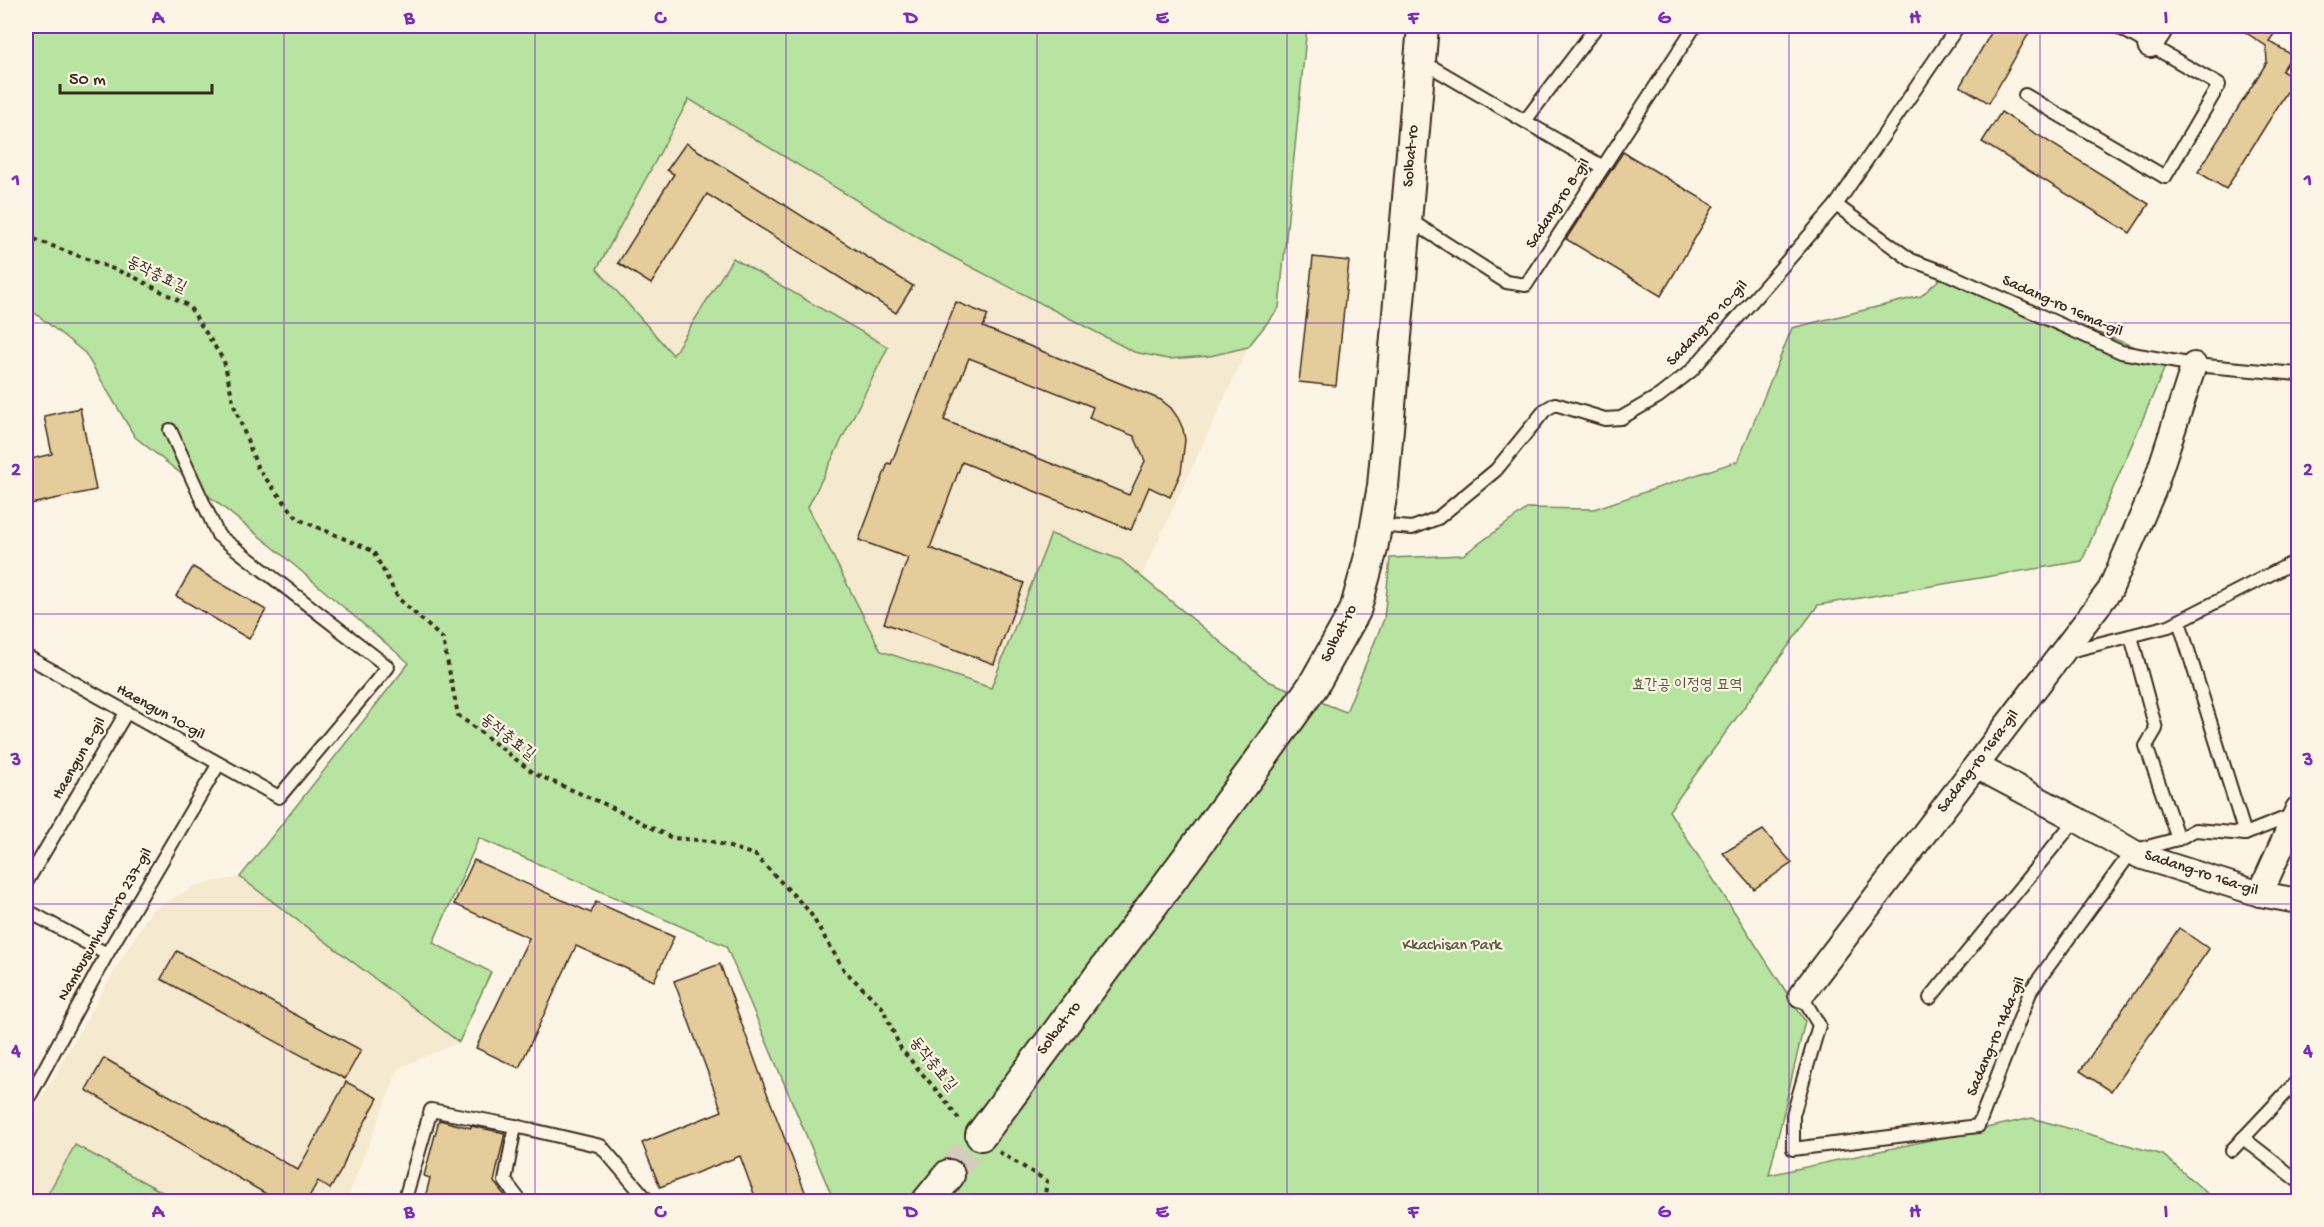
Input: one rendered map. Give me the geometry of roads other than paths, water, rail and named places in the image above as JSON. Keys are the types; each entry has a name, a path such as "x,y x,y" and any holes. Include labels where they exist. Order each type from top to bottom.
{"street":[{"name":"Solbat-ro","path":"980,1137 1253,771 1313,686 1355,610 1383,486 1423,26"},
{"name":"Sadang-ro 16ra-gil","path":"1801,995 2110,590 2153,490 2194,365"},
{"name":"Sadang-ro 16a-gil","path":"1976,766 2140,856 2260,894 2298,901"},
{"path":"2260,894 2298,812"},
{"path":"927,1202 949,1175"}],"lane":[{"path":"1525,121 1597,26"},
{"name":"Sadang-ro 8-gil","path":"1407,218 1506,282 1526,285 1695,26"},
{"name":"Sadang-ro 10-gil","path":"1376,525 1412,528 1438,518 1496,470 1545,410 1556,404 1605,418 1620,418 1659,396 1691,371 1836,205 1958,26"},
{"path":"2025,95 2166,177 2219,85 2156,35 2117,26"},
{"path":"1420,60 1603,167"},
{"name":"Sadang-ro 16ma-gil","path":"1836,205 1911,260 1946,273 2121,352 2194,365 2298,374"},
{"name":"Haengun 10-gil","path":"26,659 279,797 388,667 218,535 170,430"},
{"path":"2062,653 2169,626 2298,560"},
{"path":"2179,621 2246,834"},
{"path":"2131,636 2156,729 2146,746 2178,839"},
{"name":"Haengun 8-gil","path":"26,883 126,713"},
{"name":"Nambusunhwan-ro 237-gil","path":"26,1103 107,954 218,765"},
{"path":"2132,850 2178,839 2195,830 2246,834 2298,812"},
{"path":"1930,998 2076,819"},
{"name":"Sadang-ro 14da-gil","path":"1793,1149 1978,1126 2031,990 2132,850"},
{"path":"26,910 107,954"},
{"name":"Sadang-ro 16ra-gil","path":"1793,1149 1793,1115 1819,1025 1801,995"},
{"path":"2232,1150 2298,1080"},
{"path":"404,1202 431,1110 601,1146 649,1202"},
{"path":"515,1126 505,1181 521,1202"},
{"path":"2243,1138 2298,1181"}],"tunnel":[{"path":"949,1175 981,1135"}],"park label":[{"name":"효간공 이정영 묘역","path":"1687,686"},
{"name":"Kkachisan Park","path":"1452,946"}]}
